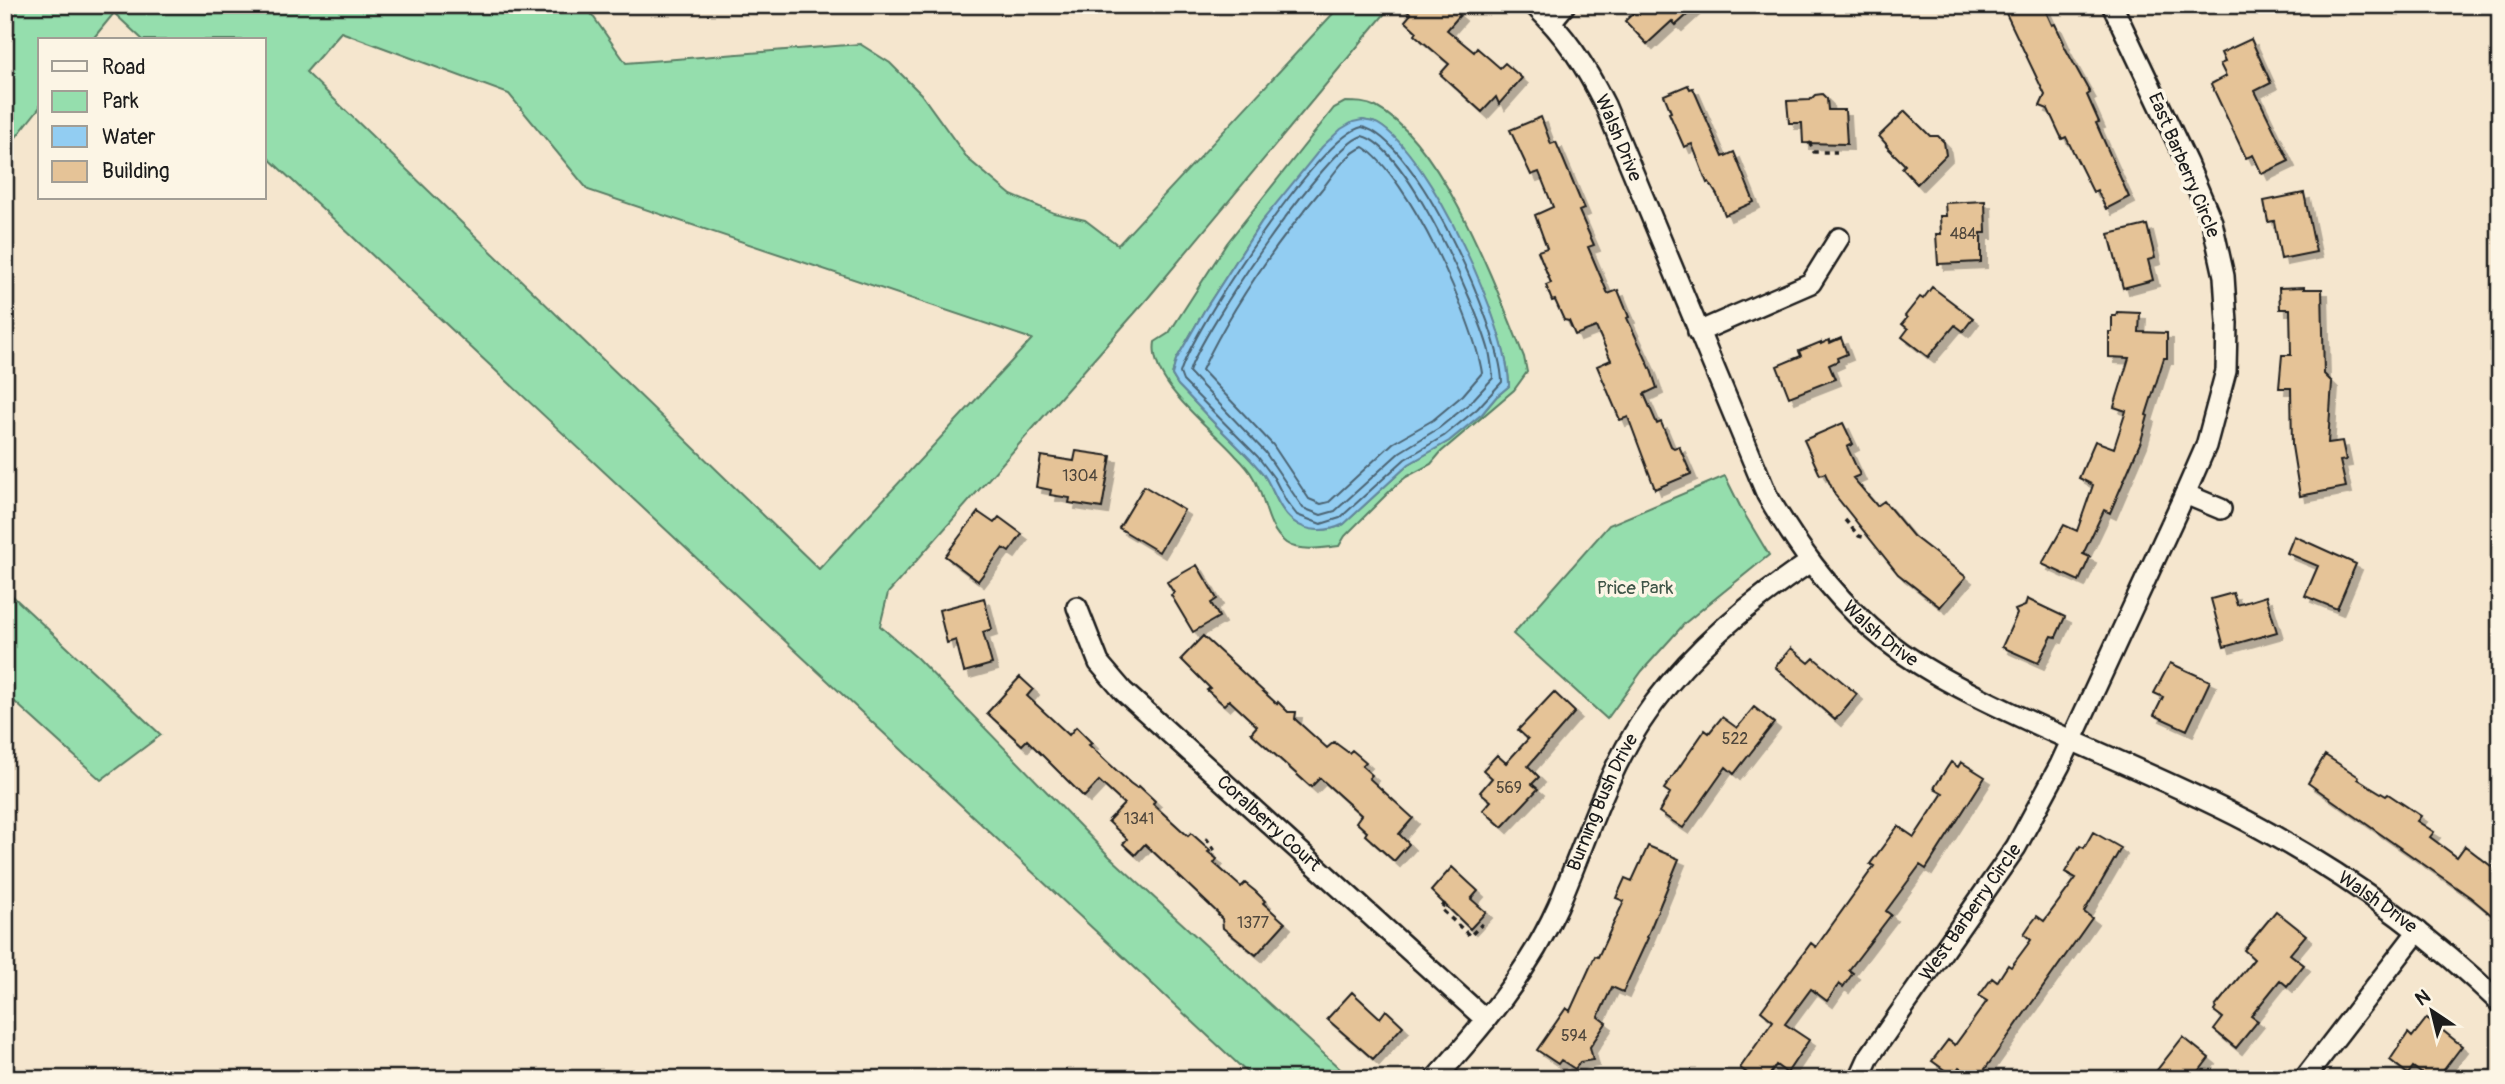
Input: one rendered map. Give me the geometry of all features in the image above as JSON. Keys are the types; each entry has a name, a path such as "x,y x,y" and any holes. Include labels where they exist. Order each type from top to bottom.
{"street":[{"name":"Walsh Drive","path":"1534,5 1583,62 1605,105 1767,495 1794,542 1871,628 1908,656 1959,688 2245,821 2333,871 2418,931 2500,1003"},
{"path":"1551,22 1565,5"},
{"name":"East Barberry Circle","path":"2071,740 2206,446 2226,371 2227,323 2220,251 2200,192 2112,5"},
{"path":"1698,332 1811,283 1839,238"},
{"path":"2185,494 2221,509"},
{"name":"Burning Bush Drive","path":"1435,1079 1486,1020 1525,967 1557,908 1608,783 1641,722 1687,661 1734,617 1810,562"},
{"name":"Coralberry Court","path":"1077,607 1099,663 1124,691 1486,1020"},
{"name":"West Barberry Circle","path":"1859,1079 1874,1050 2016,847 2071,740"},
{"path":"2304,1079 2418,931"}],"path":[{"path":"1809,142 1814,152 1837,152"},
{"path":"1845,520 1859,536 1866,538"},
{"path":"1206,838 1215,851 1213,856"},
{"path":"1445,904 1441,909 1470,936 1482,924"}],"green space":[{"path":"5,5 585,5 626,63 860,44 890,63 921,94 968,159 1011,195 1054,213 1085,220 1118,245 1341,5 1392,5 1148,298 888,593 880,626 917,658 1110,857 1351,1079 1254,1079 266,156 266,38 141,38 114,13 94,38 38,38 38,110 5,151","holes":["341,32 509,94 588,190 1032,339 819,569 306,72"]},
{"path":"1345,102 1365,103 1376,107 1400,125 1423,151 1445,183 1483,257 1524,357 1527,372 1514,390 1441,452 1431,464 1395,486 1345,536 1339,546 1304,548 1291,546 1279,536 1250,471 1171,389 1155,358 1155,342 1169,333 1227,243 1334,108","holes":["1362,120 1378,124 1398,141 1420,169 1441,205 1462,244 1496,325 1509,386 1482,414 1449,441 1409,464 1344,524 1312,529 1299,525 1288,516 1259,469 1178,385 1172,375 1176,360 1204,311 1262,221"]},
{"name":"Price Park","path":"1725,476 1769,555 1685,623 1642,671 1607,719 1513,634 1609,525"},
{"path":"5,589 161,735 101,780 5,693"}],"water":[{"path":"1362,120 1378,124 1399,141 1442,205 1463,244 1496,325 1506,359 1509,386 1482,414 1449,441 1409,464 1344,524 1325,530 1312,529 1299,525 1288,516 1259,469 1178,385 1172,375 1176,360 1204,311 1262,221 1322,147 1341,129"}],"building":[{"path":"1400,5 1448,5 1460,15 1447,30 1474,52 1477,48 1500,68 1505,63 1522,78 1499,104 1496,97 1482,112 1440,74 1449,64 1415,35 1417,32 1405,21 1411,14"},
{"path":"1642,5 1698,5 1676,25 1672,21 1647,44 1625,21"},
{"path":"2002,5 2043,5 2090,93 2087,95 2099,122 2096,123 2129,197 2106,209 2097,190 2093,192 2066,137 2062,139 2048,109 2040,106 2045,95"},
{"path":"2251,39 2271,83 2255,91 2289,161 2262,174 2253,155 2246,158 2211,84 2226,76 2220,64 2225,62 2221,53"},
{"path":"1688,85 1690,89 1693,88 1723,157 1734,152 1754,202 1725,215 1717,195 1709,182 1707,183 1692,144 1684,147 1669,113 1671,112 1664,95"},
{"path":"1822,94 1827,99 1828,110 1845,110 1847,144 1803,143 1802,123 1789,123 1787,101 1810,100 1815,95"},
{"path":"1905,111 1930,136 1938,136 1944,142 1946,155 1917,184 1902,168 1905,165 1879,136"},
{"path":"1541,117 1551,144 1556,142 1584,209 1579,211 1594,245 1588,247 1608,294 1618,290 1629,317 1627,318 1651,370 1657,388 1644,394 1657,424 1661,422 1671,446 1679,446 1691,474 1655,489 1628,417 1620,420 1597,366 1611,360 1596,327 1575,335 1569,321 1564,320 1555,300 1552,301 1546,285 1551,283 1538,251 1547,248 1535,215 1553,207 1539,172 1531,175 1510,130"},
{"path":"2304,193 2316,252 2281,259 2274,221 2268,222 2264,201"},
{"path":"1985,201 1986,233 1981,233 1981,262 1938,264 1936,234 1941,234 1940,216 1946,216 1945,203"},
{"path":"2147,225 2155,258 2148,260 2153,280 2123,288 2109,234"},
{"path":"1932,287 1973,318 1963,331 1955,325 1928,357 1902,337 1908,329 1902,324 1920,297 1923,299"},
{"path":"2279,288 2322,289 2324,374 2332,382 2328,443 2342,441 2346,460 2340,461 2346,487 2300,496 2292,446 2291,388 2279,388 2282,355 2291,355 2290,309 2280,309"},
{"path":"2117,312 2140,313 2139,332 2167,333 2167,358 2164,358 2146,415 2148,416 2141,441 2110,513 2104,510 2083,554 2090,557 2079,581 2042,564 2064,525 2077,531 2093,485 2079,478 2095,441 2114,448 2126,411 2114,407 2129,358 2109,357 2109,332 2112,332 2112,316 2116,316"},
{"path":"1841,338 1847,354 1829,365 1835,379 1789,397 1777,366 1801,356 1799,351"},
{"path":"1843,423 1853,444 1847,447 1860,475 1853,478 1877,506 1884,501 1913,536 1966,577 1940,607 1898,574 1835,495 1825,473 1820,475 1804,440"},
{"path":"1076,451 1111,456 1102,508 1069,503 1070,498 1050,495 1051,490 1036,487 1041,456 1074,461"},
{"path":"1144,486 1184,510 1159,552 1119,528"},
{"path":"978,512 994,523 999,517 1022,534 1009,552 1003,548 978,581 945,556"},
{"path":"2294,536 2356,564 2337,609 2305,596 2318,566 2287,553"},
{"path":"1197,565 1217,599 1211,603 1219,617 1193,632 1171,595 1174,593 1167,582"},
{"path":"2233,593 2237,605 2266,596 2277,632 2224,647 2211,599"},
{"path":"984,598 992,629 983,632 992,664 964,672 956,640 947,643 939,610"},
{"path":"2027,599 2065,617 2056,637 2052,636 2038,663 2002,647 2017,614 2015,610 2025,606"},
{"path":"1203,636 1277,704 1278,702 1288,712 1296,712 1295,719 1327,748 1334,742 1349,753 1352,750 1366,762 1362,766 1372,775 1369,778 1413,818 1399,834 1409,844 1394,861 1365,835 1367,832 1356,822 1361,815 1320,778 1311,787 1251,733 1257,726 1229,700 1224,705 1207,690 1210,688 1181,659"},
{"path":"1791,648 1809,663 1814,658 1857,694 1835,720 1775,667"},
{"path":"2170,663 2210,681 2187,730 2154,715 2163,697 2154,693"},
{"path":"1020,677 1033,689 1027,696 1069,735 1076,727 1092,743 1089,745 1130,783 1137,788 1139,786 1155,801 1153,804 1188,836 1191,833 1210,850 1208,852 1217,859 1214,863 1241,887 1245,883 1255,891 1265,901 1263,903 1285,923 1256,955 1223,928 1219,914 1145,844 1135,855 1123,844 1127,839 1108,821 1124,804 1099,781 1084,797 1027,740 1022,745 987,713"},
{"path":"1554,692 1575,712 1528,766 1539,777 1532,784 1538,789 1502,827 1483,810 1491,801 1480,792 1492,778 1483,770 1497,755 1506,763 1528,739 1518,730"},
{"path":"1754,707 1774,723 1734,774 1726,767 1683,828 1659,812 1670,793 1664,789 1705,730 1709,733 1722,717 1737,728"},
{"path":"2325,755 2359,777 2358,779 2386,796 2388,794 2421,816 2417,821 2434,832 2430,837 2457,857 2465,846 2500,873 2500,922 2470,897 2308,783"},
{"path":"1951,762 1958,767 1961,762 1985,777 1926,869 1920,865 1886,911 1891,915 1849,970 1853,973 1843,987 1839,984 1827,1001 1811,989 1785,1024 1809,1040 1787,1073 1776,1065 1767,1079 1756,1079 1740,1068 1773,1021 1761,1011 1811,943 1816,947 1874,866 1870,864 1898,826 1914,837 1943,793 1934,788"},
{"path":"2093,832 2121,848 2084,912 2092,918 1978,1079 1959,1067 1953,1076 1932,1061 1948,1040 1955,1045 1987,1001 1979,996 1992,978 1997,982 2008,965 2011,967 2031,940 2024,934 2030,925 2037,916 2044,921 2076,878 2065,872 2080,846 2084,848"},
{"path":"1648,846 1679,859 1648,938 1623,992 1612,987 1598,1017 1606,1023 1590,1047 1593,1060 1580,1062 1575,1069 1561,1060 1558,1064 1537,1050 1566,1008 1570,1011 1624,901 1616,898 1625,878 1632,881"},
{"path":"1452,867 1478,891 1471,899 1486,912 1470,929 1431,891"},
{"path":"2276,911 2306,935 2290,954 2304,965 2287,986 2280,980 2251,1016 2258,1021 2236,1048 2214,1030 2223,1018 2214,1011 2215,1007 2254,959 2244,950"},
{"path":"1352,992 1380,1018 1386,1010 1403,1026 1373,1059 1327,1019"},
{"path":"2427,1018 2462,1046 2437,1079 2429,1079 2413,1067 2408,1074 2390,1060 2408,1033 2412,1037"},
{"path":"2183,1037 2209,1058 2193,1079 2150,1079"}]}
